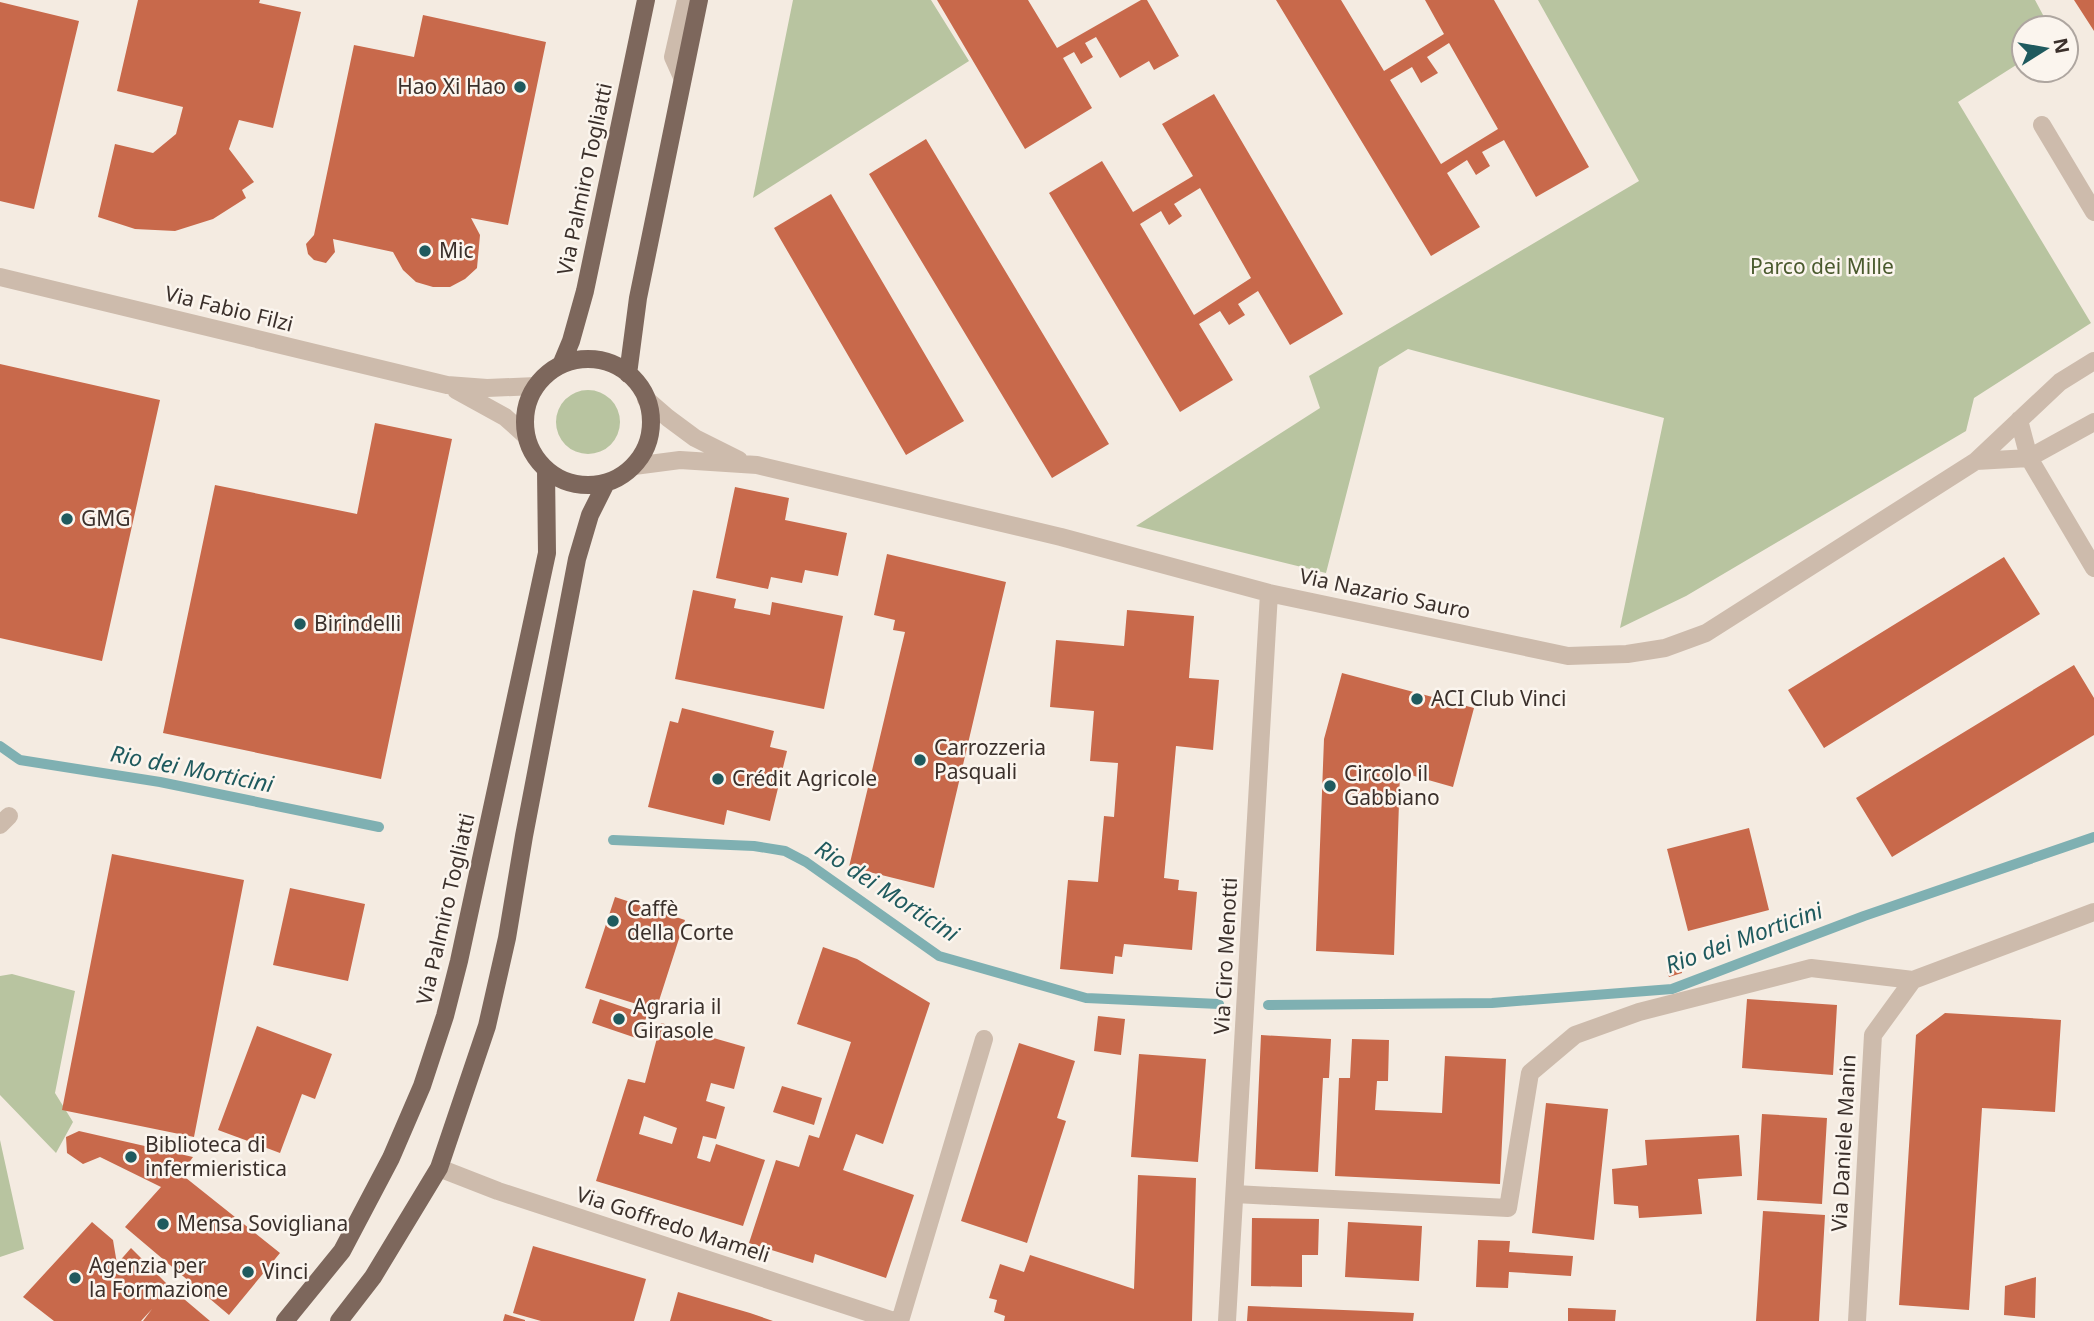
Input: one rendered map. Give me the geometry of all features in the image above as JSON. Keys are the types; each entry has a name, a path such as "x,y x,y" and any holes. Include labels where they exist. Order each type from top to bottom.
{"main road":[{"name":"Via Palmiro Togliatti","path":"525,435 524,418 528,401 546,374 561,365 571,341 585,291 646,0"},
{"path":"628,374 638,298 699,0"},
{"path":"525,435 533,454 546,470 564,481 585,485 606,483 621,476 634,466 645,451 651,416 639,385 613,364 596,359 561,365"},
{"name":"Via Palmiro Togliatti","path":"285,1321 342,1251 391,1158 422,1086 445,1016 465,937 547,553 546,470"},
{"path":"338,1321 373,1277 439,1168 487,1026 507,938 577,559 590,515 606,483"}],"street":[{"path":"682,77 673,57 686,0"},
{"path":"2042,125 2094,212"},
{"name":"Via Fabio Filzi","path":"0,277 447,385 486,388 536,386"},
{"name":"Via Nazario Sauro","path":"634,466 680,460 746,463 1061,537 1269,593 1568,656 1627,654 1665,648 1706,633 1976,461 2060,382 2094,361"},
{"name":"Via Fabio Filzi","path":"447,385 505,416 525,435"},
{"name":"Via Nazario Sauro","path":"646,399 695,438 746,463"},
{"path":"2019,420 2029,458 2094,568"},
{"name":"Via Nazario Sauro","path":"1976,461 2029,458 2094,422"},
{"name":"Via Ciro Menotti","path":"1227,1321 1269,593"},
{"path":"1235,1194 1508,1208 1530,1073 1576,1035 1639,1012 1811,968 1913,980 2094,912"},
{"name":"Via Daniele Manin","path":"1857,1321 1873,1035 1913,980"},
{"path":"900,1321 984,1039"},
{"name":"Via Goffredo Mameli","path":"439,1168 498,1191 894,1321"}],"green space":[{"path":"793,0 931,0 969,61 753,198"},
{"name":"Parco dei Mille","path":"1538,0 2035,0 2042,14 2010,14 2010,69 1958,102 2091,323 1974,398 1966,431 1686,596 1620,628 1664,418 1408,349 1379,367 1326,573 1136,526 1320,408 1309,376 1639,181"},
{"path":"588,390 600,392 611,399 618,410 618,434 611,445 600,452 588,454 576,452 565,445 558,434 556,422 558,410 565,399 576,392"},
{"path":"12,974 75,991 55,1093 73,1122 56,1153 0,1095 0,976"},
{"path":"0,1140 24,1249 0,1257"}],"building":[{"path":"138,0 260,0 259,3 301,12 273,128 239,120 229,149 254,182 242,190 246,198 213,219 175,231 135,229 98,217 115,144 153,153 176,134 183,107 117,91"},
{"path":"937,0 1028,0 1057,48 1141,0 1147,0 1179,56 1154,70 1149,61 1120,78 1096,37 1085,43 1093,57 1081,64 1074,52 1063,58 1092,108 1025,149"},
{"path":"1276,0 1341,0 1384,71 1444,34 1425,0 1494,0 1589,167 1536,197 1504,140 1482,152 1490,166 1476,175 1467,160 1447,173 1480,227 1431,256","holes":["1449,43 1498,129 1441,164 1390,80 1412,67 1421,83 1438,73 1427,57"]},
{"path":"2074,0 2094,0 2094,31"},
{"path":"0,2 79,21 34,209 0,201"},
{"path":"423,15 546,42 508,225 471,218 480,235 477,268 450,287 433,287 416,282 403,270 393,252 333,239 335,252 326,263 314,260 308,254 306,244 314,235 354,45 414,57"},
{"path":"1214,94 1343,314 1290,345 1258,291 1238,304 1245,315 1229,325 1220,311 1199,324 1233,380 1180,412 1049,193 1102,161 1133,212 1193,176 1162,124","holes":["1200,188 1251,278 1194,315 1140,224 1161,211 1169,225 1182,216 1174,204"]},
{"path":"926,139 1109,444 1052,478 869,174"},
{"path":"831,194 964,421 906,455 774,228"},
{"name":"GMG","path":"0,364 160,400 102,661 0,638"},
{"name":"Birindelli","path":"375,423 452,439 381,779 163,733 215,485 357,514"},
{"path":"735,487 789,498 785,520 847,533 838,576 805,570 802,583 771,577 768,589 716,578"},
{"name":"Carrozzeria Pasquali","path":"887,554 1006,582 934,888 849,867 905,632 893,630 895,620 874,615"},
{"path":"2004,557 2040,614 1824,748 1788,690"},
{"path":"693,590 736,599 734,608 770,615 772,602 843,616 824,709 675,679"},
{"path":"1127,610 1194,616 1189,678 1219,680 1213,750 1176,746 1164,878 1179,880 1178,890 1197,892 1192,950 1124,944 1122,957 1115,956 1113,974 1060,969 1068,880 1098,882 1104,816 1114,817 1118,763 1090,761 1094,711 1050,707 1056,640 1124,646"},
{"path":"2074,665 2094,698 2094,735 1892,857 1856,798"},
{"path":"1342,673 1474,708 1453,787 1400,772 1394,955 1316,951 1324,739"},
{"name":"Crédit Agricole","path":"682,708 774,731 770,747 787,751 770,821 727,810 724,825 648,807 670,721 678,723"},
{"path":"1749,828 1769,910 1688,931 1667,849"},
{"path":"112,854 244,880 194,1137 62,1110"},
{"path":"290,888 365,904 348,981 273,965"},
{"path":"615,897 685,920 656,1010 585,988"},
{"path":"823,947 857,959 930,1003 883,1144 856,1134 843,1170 914,1195 886,1278 815,1254 813,1263 749,1243 776,1160 799,1167 809,1135 819,1138 851,1042 797,1024"},
{"path":"1681,967 1682,973 1669,977 1667,972"},
{"name":"Agraria il Girasole","path":"600,999 647,1015 639,1039 592,1023"},
{"path":"1747,999 1837,1005 1833,1075 1742,1068"},
{"path":"1945,1013 2061,1020 2055,1112 1982,1108 1969,1310 1899,1305 1916,1035"},
{"path":"1098,1016 1125,1019 1121,1055 1094,1051"},
{"path":"661,1023 745,1047 734,1089 711,1083 706,1101 725,1107 716,1139 703,1136 697,1158 710,1162 716,1144 765,1160 743,1226 596,1181 628,1079 645,1083","holes":["644,1116 677,1128 672,1144 639,1134"]},
{"path":"257,1026 332,1054 315,1099 302,1094 280,1153 218,1130"},
{"path":"1261,1035 1331,1039 1329,1078 1323,1078 1318,1172 1255,1169"},
{"path":"1352,1039 1389,1040 1388,1081 1377,1081 1375,1110 1442,1113 1445,1056 1506,1059 1500,1184 1335,1176 1339,1078 1350,1078"},
{"path":"1019,1043 1075,1061 1057,1118 1066,1121 1027,1243 961,1221"},
{"path":"1139,1054 1206,1059 1198,1162 1131,1157"},
{"path":"782,1086 822,1098 814,1125 773,1112"},
{"path":"1546,1103 1608,1109 1594,1240 1532,1233"},
{"path":"1762,1114 1827,1118 1822,1204 1757,1200"},
{"path":"79,1131 193,1157 181,1174 280,1253 229,1315 125,1227 161,1187 100,1157 83,1164 67,1153 66,1137"},
{"path":"1739,1135 1742,1176 1698,1179 1702,1214 1639,1218 1638,1206 1614,1204 1612,1169 1647,1165 1645,1140"},
{"path":"1138,1175 1196,1178 1192,1321 1004,1321 1005,1316 994,1312 997,1300 989,1298 1000,1264 1024,1272 1030,1255 1134,1289"},
{"path":"1763,1211 1825,1215 1819,1321 1756,1321"},
{"path":"1252,1218 1319,1219 1318,1255 1302,1255 1302,1287 1251,1286"},
{"path":"92,1222 113,1240 117,1264 131,1248 171,1288 210,1321 143,1321 152,1309 141,1321 54,1321 23,1297"},
{"path":"1348,1222 1422,1226 1419,1281 1345,1277"},
{"path":"1478,1240 1510,1241 1509,1252 1573,1256 1571,1276 1509,1272 1508,1288 1476,1287"},
{"path":"533,1246 646,1279 634,1321 541,1321 513,1313"},
{"path":"2036,1277 2035,1318 2004,1315 2005,1286"},
{"path":"678,1292 750,1313 773,1321 670,1321"},
{"path":"1248,1306 1414,1313 1413,1321 1247,1321"},
{"path":"1568,1308 1616,1310 1615,1321 1568,1321"},
{"path":"505,1314 525,1320 525,1321 503,1321"}],"waterway":[{"name":"Rio dei Morticini","path":"0,746 20,760 160,782 379,827"},
{"name":"Rio dei Morticini","path":"1268,1005 1492,1003 1672,989 1864,916 2094,837"},
{"name":"Rio dei Morticini","path":"613,840 754,846 785,851 806,862 939,956 1086,998 1219,1004"}],"place":[{"name":"Hao Xi Hao","path":"520,87"},
{"name":"Mic","path":"425,251"},
{"name":"GMG","path":"67,519"},
{"name":"Birindelli","path":"300,624"},
{"name":"ACI Club Vinci","path":"1417,699"},
{"name":"Carrozzeria Pasquali","path":"920,760"},
{"name":"Crédit Agricole","path":"718,779"},
{"name":"Circolo il Gabbiano","path":"1330,786"},
{"name":"Caffè della Corte","path":"613,921"},
{"name":"Agraria il Girasole","path":"619,1019"},
{"name":"Biblioteca di infermieristica","path":"131,1157"},
{"name":"Mensa Sovigliana","path":"163,1224"},
{"name":"Vinci","path":"248,1272"},
{"name":"Agenzia per la Formazione","path":"75,1278"}]}
